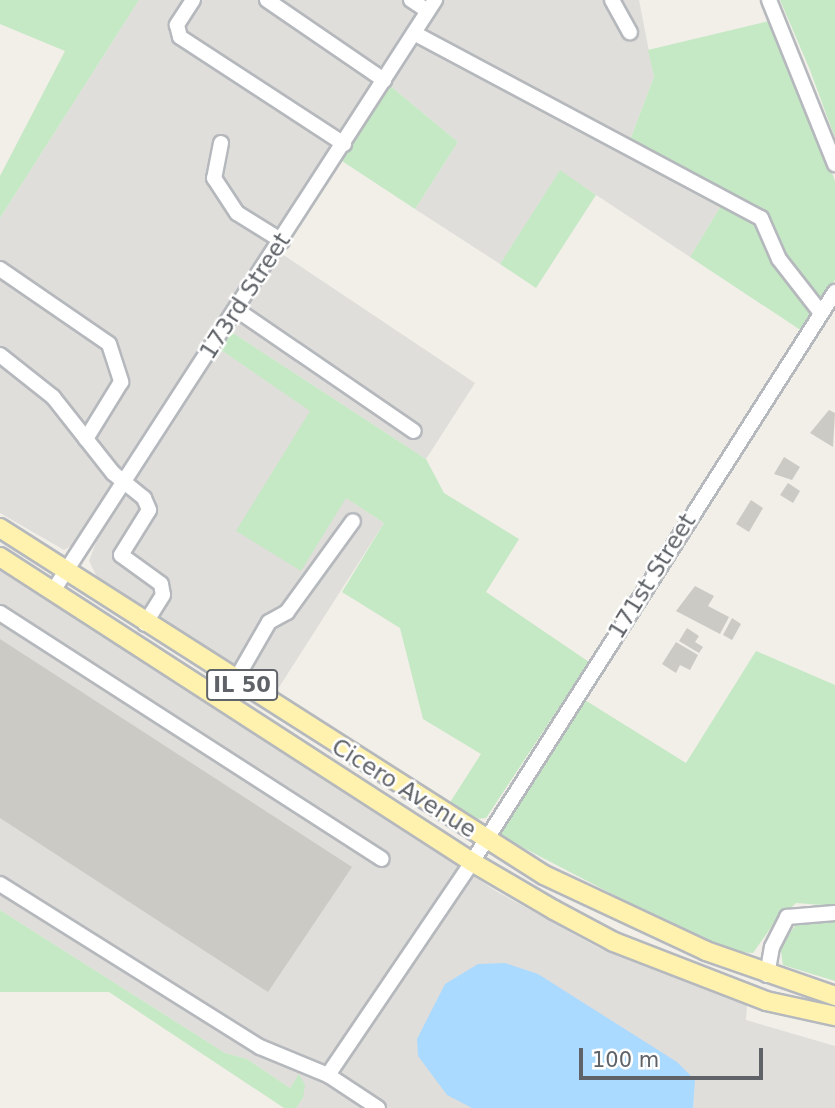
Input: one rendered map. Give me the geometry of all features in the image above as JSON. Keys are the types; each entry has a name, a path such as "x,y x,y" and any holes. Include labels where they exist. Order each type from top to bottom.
{"main road":[{"name":"Cicero Avenue","path":"0,528 145,624 486,840 606,907 767,975 835,996"},
{"name":"Cicero Avenue","path":"0,557 472,862 614,942 766,1001 835,1016"}],"street":[{"path":"193,0 177,25 180,37 344,144"},
{"path":"267,0 384,80"},
{"path":"411,0 431,6"},
{"path":"612,0 630,32"},
{"path":"769,0 835,164"},
{"name":"173rd Street","path":"53,591 282,241 431,6"},
{"path":"414,33 761,218 779,259 821,313"},
{"path":"221,143 214,178 237,213 282,241"},
{"path":"0,269 109,344 121,382 86,439"},
{"name":"171st Street","path":"328,1075 472,862 835,292"},
{"path":"237,310 414,431"},
{"path":"0,355 53,397 123,481 144,498 149,510 121,555 161,584 163,595 145,624"},
{"path":"235,681 269,622 287,612 353,521"},
{"path":"0,613 381,859"},
{"path":"0,884 260,1047 328,1075 370,1106"},
{"path":"767,975 772,947 787,917 835,914"}],"shaded area":[{"path":"139,0 426,0 206,344 72,545 64,550 0,513 0,218"},
{"path":"442,0 639,0 654,77 630,140 728,194 690,257 560,171 500,264 415,209 458,142 388,84"},
{"path":"279,252 475,383 426,459 230,331"},
{"path":"218,348 311,411 283,456 384,523 276,692 97,577 89,561 102,526"},
{"path":"0,569 496,891 597,947 747,1005 746,1020 835,1046 835,1108 296,1108 303,1098 300,1075 290,1088 247,1059 225,1053 0,910"}],"green space":[{"path":"0,0 139,0 0,218 0,176 65,51 0,24"},
{"path":"780,0 835,0 835,138 810,70"},
{"path":"773,20 835,181 835,280 802,331 690,257 728,194 630,140 654,77 648,50"},
{"path":"388,84 458,142 415,209 339,159"},
{"path":"560,170 596,195 536,288 500,264"},
{"path":"230,331 426,459 444,493 519,539 486,592 589,662 486,818 476,819 449,804 481,754 423,719 400,628 342,592 384,523 346,498 301,571 236,531 310,411 218,348"},
{"path":"756,651 835,685 835,906 796,903 774,923 753,953 737,952 664,921 501,836 502,821 580,697 686,763"},
{"path":"0,910 225,1053 247,1059 290,1088 299,1074 305,1085 303,1098 296,1108 284,1108 109,992 0,992"},
{"path":"817,920 835,922 835,981 783,965 780,945 795,926"}],"water":[{"path":"505,963 538,974 677,1062 695,1080 693,1108 472,1108 447,1095 418,1056 417,1039 445,984 478,964"}],"building":[{"path":"829,410 835,413 833,447 810,433"},
{"path":"784,457 800,467 792,480 774,474"},
{"path":"788,483 800,491 793,503 780,495"},
{"path":"751,500 763,508 749,532 736,524"},
{"path":"695,586 714,596 708,606 729,617 720,634 676,611"},
{"path":"732,618 741,624 732,640 723,635"},
{"path":"687,628 699,636 695,642 703,647 699,653 679,641"},
{"path":"0,639 352,867 268,992 0,818"},
{"path":"676,642 698,655 690,670 680,665 676,673 662,664"}]}
